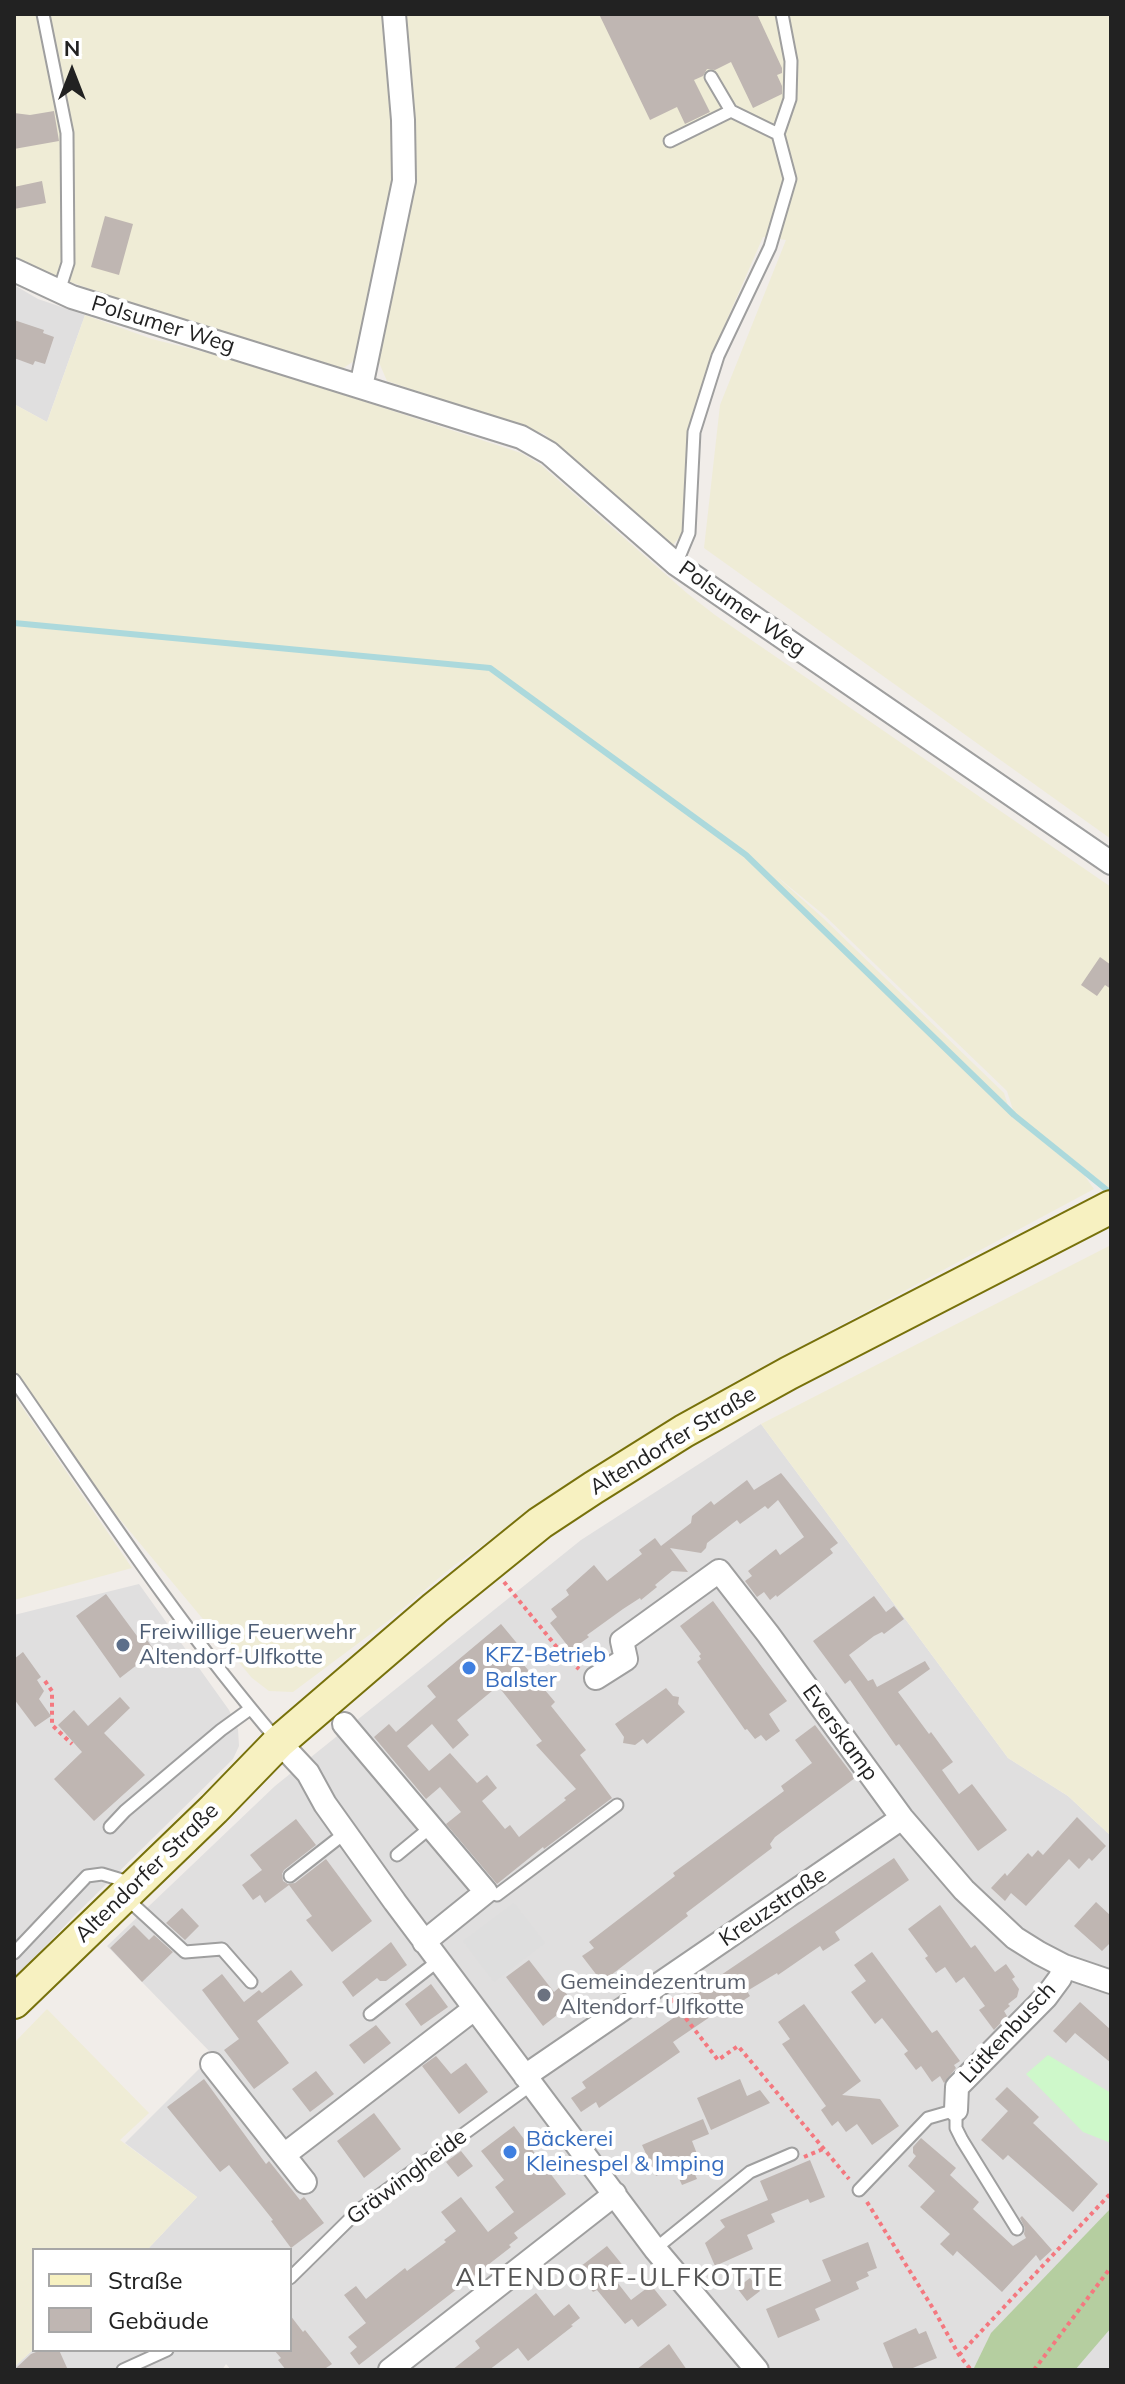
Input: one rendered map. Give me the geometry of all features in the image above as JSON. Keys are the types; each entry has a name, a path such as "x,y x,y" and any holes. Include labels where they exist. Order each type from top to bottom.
{"street":[{"path":"361,387 404,181 403,120 394,14"},
{"name":"Polsumer Weg","path":"14,270 59,291 521,437 549,453 676,564 1111,863"},
{"name":"Altendorfer Straße","path":"14,2002 279,1742 540,1523 684,1431 789,1373 1111,1207"},
{"name":"Everskamp","path":"596,1678 626,1659 622,1641 719,1571 902,1818 964,1890 1015,1938 1064,1966 1111,1982"},
{"path":"344,1724 486,1892 424,1942"},
{"path":"279,1742 308,1773 325,1804 424,1942 655,2249 757,2370"},
{"name":"Kreuzstraße","path":"528,2080 660,1984 902,1818"},
{"name":"Lütkenbusch","path":"956,2110 957,2087 1046,1997 1060,1978 1064,1966"},
{"path":"284,2155 474,2009"},
{"path":"212,2064 305,2182"},
{"path":"390,2370 615,2194"}],"lane":[{"path":"43,14 67,133 68,263 59,291"},
{"path":"676,564 689,533 694,432 718,356 770,247 790,179 778,134 790,99 791,61 782,14"},
{"path":"711,77 731,111 778,134"},
{"path":"670,141 731,111"},
{"path":"14,1380 149,1575 250,1709 279,1742"},
{"path":"110,1827 221,1730 250,1709"},
{"path":"486,1892 497,1895 617,1805"},
{"path":"397,1855 431,1827"},
{"path":"290,1876 345,1833"},
{"path":"14,1953 87,1876 102,1874 131,1890 185,1952 222,1949 251,1982"},
{"path":"370,2014 438,1961"},
{"name":"Gräwingheide","path":"292,2276 359,2210 528,2080"},
{"path":"859,2190 928,2118 956,2110"},
{"name":"Lütkenbusch","path":"956,2110 956,2128 962,2140 1017,2229"},
{"path":"655,2249 750,2172 792,2154"},
{"path":"123,2370 163,2352"}],"path":[{"path":"490,1565 564,1656 575,1667 596,1678"},
{"path":"45,1681 52,1691 52,1725 72,1744"},
{"path":"660,1984 718,2060 738,2046 859,2190 971,2370"},
{"path":"959,2355 1111,2193"},
{"path":"1034,2370 1111,2267"}],"shaded area":[{"path":"14,14 388,14 398,166 363,346 354,361 342,369 154,311 47,274 14,256"},
{"path":"401,14 1111,14 1111,839 704,548 720,405 786,240 763,237 712,354 688,431 684,532 672,546 544,434 387,381 378,360 410,187"},
{"path":"14,285 38,299 85,315 47,422 14,404"},
{"path":"85,315 152,339 244,362 521,453 541,465 715,615 1111,887 1111,1186 1108,1187 1014,1113 1007,1091 824,915 775,875 1004,1093 1011,1115 1084,1175 1094,1189 731,1384 626,1447 452,1567 388,1621 293,1692 269,1691 252,1678 118,1517 14,1372 14,404 47,422"},
{"path":"1111,1245 1111,1836 1068,1796 1008,1758 761,1424"},
{"path":"14,1395 132,1568 14,1600"},
{"path":"761,1424 1008,1758 1068,1796 1111,1836 1111,2370 231,2370 226,2364 222,2370 14,2370 32,2351 292,2352 292,2248 149,2248 197,2197 125,2143 213,2055 107,1946 275,1786 581,1540"},
{"path":"139,1584 229,1710 238,1729 239,1746 233,1759 14,1979 14,1615"},
{"path":"514,1903 545,1943 494,1982 463,1941"},
{"path":"47,2009 149,2113 120,2140 197,2197 149,2248 32,2248 32,2351 14,2367 14,2043"}],"green space":[{"path":"1048,2055 1111,2093 1111,2143 1083,2132 1026,2074"},
{"path":"1111,2208 1111,2328 1075,2370 973,2370 991,2333"}],"building":[{"path":"599,14 757,14 782,68 782,73 777,75 782,94 753,108 731,62 715,70 707,69 703,76 694,80 710,112 685,124 677,107 650,120"},
{"path":"54,111 59,141 14,149 14,113 30,115"},
{"path":"42,181 46,203 14,209 14,187"},
{"path":"105,216 133,224 119,275 91,267"},
{"path":"14,320 44,330 43,333 54,337 45,364 35,361 33,365 14,358"},
{"path":"1100,957 1111,965 1111,989 1105,985 1097,996 1081,985"},
{"path":"781,1473 838,1543 830,1549 833,1553 777,1597 770,1600 764,1592 757,1597 745,1581 752,1576 748,1571 776,1549 780,1555 804,1537 778,1500 740,1524 737,1520 707,1543 701,1553 670,1548 688,1572 672,1571 641,1600 623,1609 571,1650 550,1623 557,1617 551,1609 569,1595 566,1590 594,1565 607,1581 642,1554 639,1550 655,1538 661,1546 691,1523 692,1516 711,1501 714,1505 747,1480 754,1490"},
{"name":"Freiwillige Feuerwehr Altendorf-Ulfkotte","path":"106,1594 137,1636 141,1632 155,1651 120,1678 76,1616"},
{"path":"874,1596 886,1612 894,1606 904,1619 849,1655 868,1681 873,1679 877,1687 925,1661 930,1669 898,1692 953,1762 942,1770 959,1794 972,1784 1007,1830 978,1851 899,1744 896,1746 850,1680 845,1684 813,1641"},
{"path":"713,1601 787,1701 769,1714 780,1731 766,1741 761,1735 755,1739 745,1730 697,1662 701,1654 680,1626"},
{"path":"501,1624 525,1653 518,1658 555,1702 551,1706 586,1750 580,1755 612,1798 497,1884 446,1824 461,1812 440,1787 426,1799 374,1737 389,1724 396,1732 436,1697 427,1686","holes":["498,1686 542,1741 536,1745 576,1789 519,1837 510,1825 505,1829 482,1801 497,1788 487,1775 477,1783 450,1753 429,1771 407,1746 432,1724 453,1749 469,1735 457,1720"]},
{"path":"23,1652 41,1677 37,1680 44,1691 39,1699 51,1716 35,1727 14,1699 14,1659"},
{"path":"666,1688 673,1696 679,1697 678,1704 685,1712 647,1744 643,1739 635,1745 623,1743 624,1737 615,1724"},
{"path":"120,1697 130,1708 104,1733 145,1775 94,1821 54,1779 82,1752 58,1725 74,1710 88,1726"},
{"path":"815,1725 855,1778 775,1837 770,1844 772,1848 602,1982 582,1956 594,1948 589,1942 675,1876 673,1873 784,1791 781,1786 812,1763 795,1740"},
{"path":"1077,1817 1106,1846 1092,1861 1089,1858 1079,1869 1069,1859 1026,1906 1011,1893 1005,1901 991,1888 1028,1853 1032,1857 1038,1850 1043,1855"},
{"path":"296,1819 316,1845 284,1870 283,1881 295,1883 326,1859 372,1921 332,1952 306,1920 312,1916 289,1885 265,1903 260,1895 253,1900 242,1885 262,1870 250,1855"},
{"path":"894,1858 909,1880 835,1932 840,1940 823,1951 820,1946 778,1975 747,1991 750,1996 735,2006 732,2002 673,2042 680,2052 599,2108 596,2102 581,2112 571,2098 586,2088 582,2082 692,2005 687,1998"},
{"path":"1096,1902 1111,1916 1111,1942 1102,1951 1074,1926"},
{"path":"940,1905 971,1948 975,1945 995,1972 1006,1964 1015,1977 1012,1979 1019,1989 1017,1997 1008,2004 1010,2006 1004,2011 1007,2016 994,2030 979,2010 985,2006 964,1977 956,1983 945,1967 936,1973 908,1929"},
{"path":"182,1908 199,1926 185,1940 166,1923"},
{"path":"134,1925 149,1940 154,1935 173,1952 142,1982 110,1948"},
{"path":"391,1942 407,1965 386,1981 377,1978 353,1997 342,1982"},
{"path":"872,1952 932,2033 937,2030 960,2061 954,2065 956,2068 944,2083 940,2076 932,2082 921,2066 916,2070 904,2054 908,2051 882,2018 875,2024 851,1992 866,1981 854,1965"},
{"name":"Gemeindezentrum Altendorf-Ulfkotte","path":"529,1960 554,1992 561,1986 570,1999 563,2004 566,2008 543,2026 506,1977"},
{"path":"291,1970 303,1985 257,2021 289,2063 254,2089 224,2050 239,2039 202,1990 222,1974 244,2002 259,1990 262,1993"},
{"path":"431,1984 448,2007 421,2026 405,2004"},
{"path":"1080,2002 1111,2030 1111,2063 1075,2033 1066,2043 1053,2031"},
{"path":"804,2004 861,2081 842,2095 880,2099 899,2126 872,2145 857,2124 846,2132 838,2121 832,2126 821,2110 826,2106 782,2044 790,2039 778,2022"},
{"path":"376,2025 391,2043 364,2064 349,2045"},
{"path":"436,2056 451,2074 466,2063 488,2092 459,2114 422,2066"},
{"path":"316,2071 334,2094 310,2112 292,2089"},
{"path":"204,2079 266,2164 269,2161 300,2200 304,2197 324,2223 291,2248 229,2165 220,2172 167,2107"},
{"path":"740,2079 747,2096 760,2090 770,2103 711,2130 697,2098"},
{"path":"1007,2087 1039,2117 1033,2123 1098,2184 1073,2212 1008,2155 1003,2160 981,2140 1008,2111 995,2099"},
{"path":"374,2113 401,2149 364,2178 337,2141"},
{"path":"703,2119 709,2134 692,2141 699,2159 690,2163 697,2179 682,2185 674,2168 656,2176 642,2145"},
{"path":"514,2126 566,2194 514,2233 518,2238 509,2245 511,2247 359,2365 350,2353 357,2347 348,2337 366,2323 344,2295 356,2286 366,2299 405,2268 407,2271 446,2242 444,2240 456,2231 441,2212 461,2197 488,2232 514,2212 495,2187 504,2180 481,2151"},
{"path":"921,2138 956,2168 950,2175 979,2202 973,2209 1013,2246 1026,2238 1022,2216 1052,2250 1040,2261 1036,2255 1002,2292 957,2251 953,2256 940,2244 950,2234 920,2207 935,2191 908,2166 916,2156 913,2147"},
{"path":"461,2151 473,2166 458,2177 446,2162"},
{"path":"810,2160 825,2197 810,2203 808,2199 771,2214 775,2222 747,2235 753,2249 715,2266 705,2243 725,2227 720,2220 768,2200 760,2181"},
{"path":"868,2242 877,2268 856,2282 859,2289 815,2309 820,2320 778,2338 766,2309 831,2281 822,2260"},
{"path":"607,2246 625,2268 613,2277 631,2300 651,2285 667,2305 638,2327 632,2319 625,2324 576,2270"},
{"path":"750,2278 760,2291 747,2301 737,2288"},
{"path":"536,2293 554,2316 569,2304 580,2318 528,2361 518,2348 489,2370 452,2370 480,2348 475,2341"},
{"path":"292,2318 332,2364 323,2370 286,2370 278,2360 281,2358 276,2352 292,2352"},
{"path":"916,2328 919,2334 926,2331 937,2358 908,2370 894,2370 883,2343"},
{"path":"669,2344 687,2370 636,2370"},
{"path":"60,2352 68,2370 14,2370 31,2354"}],"waterway":[{"path":"14,623 490,668 746,855 1014,1115 1107,1190"}],"place":[{"name":"Freiwillige Feuerwehr Altendorf-Ulfkotte","path":"123,1645"},
{"name":"KFZ-Betrieb Balster","path":"469,1668"},
{"name":"Gemeindezentrum Altendorf-Ulfkotte","path":"544,1995"},
{"name":"Bäckerei Kleinespel & Imping","path":"510,2152"}],"district":[{"name":"ALTENDORF-ULFKOTTE","path":"620,2278"}]}
